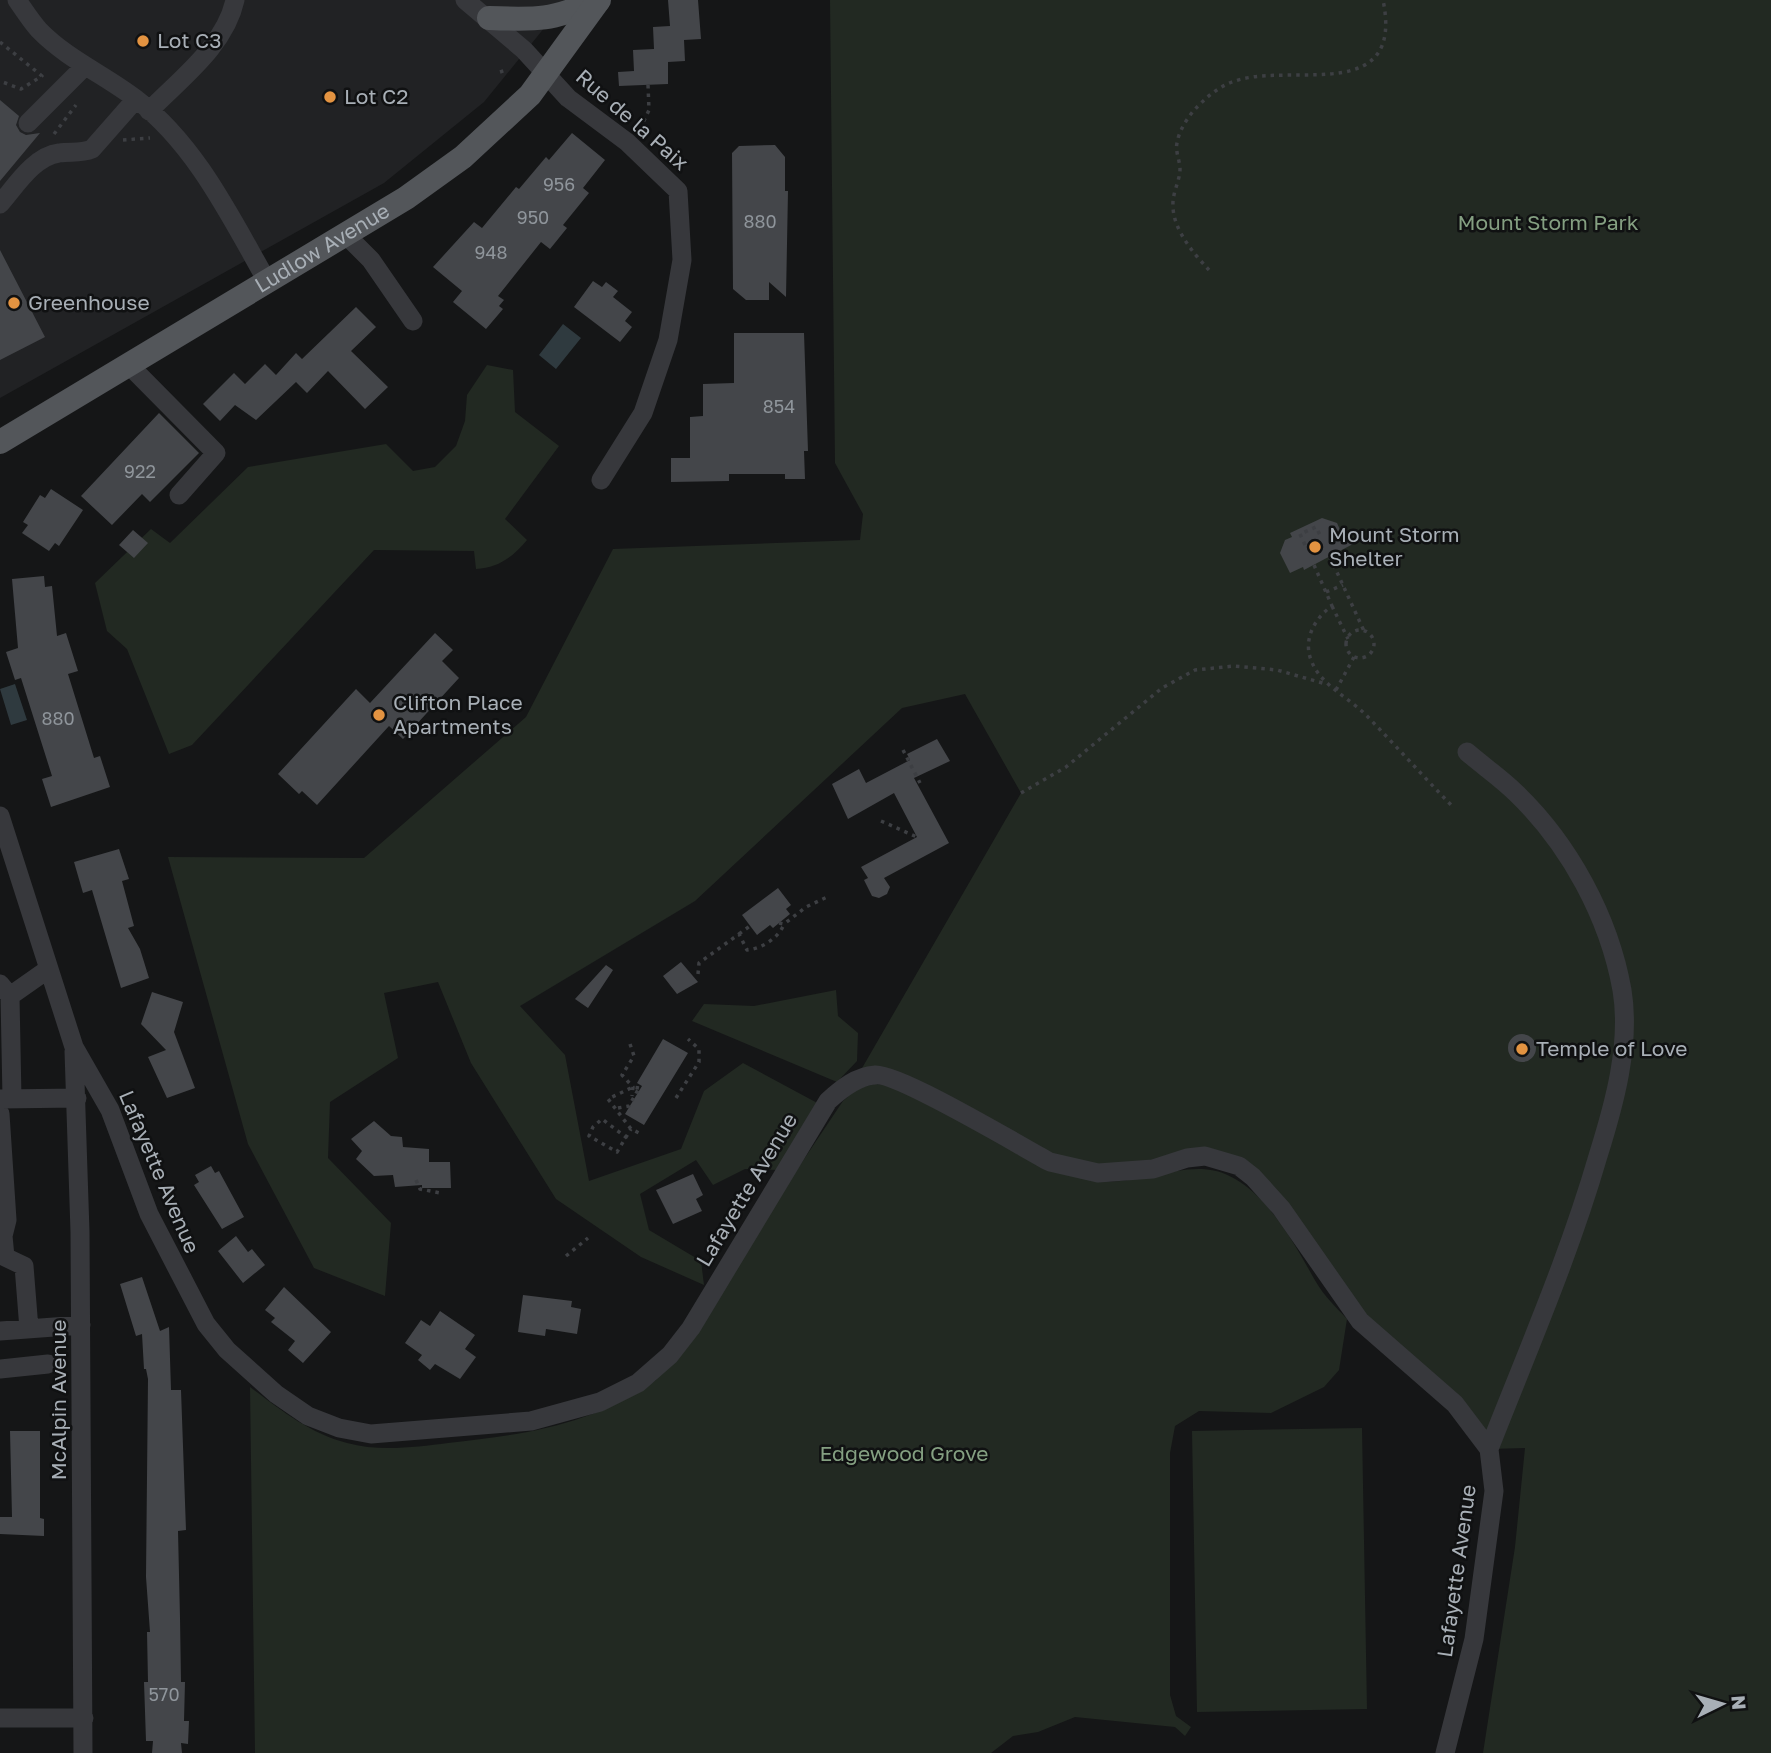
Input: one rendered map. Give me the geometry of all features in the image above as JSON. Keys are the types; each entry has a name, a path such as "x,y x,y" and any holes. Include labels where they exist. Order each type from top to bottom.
{"main road":[{"path":"489,18 523,21 549,19 599,0"},
{"name":"Ludlow Avenue","path":"0,442 406,198 463,156 510,115 546,73 599,0"}],"street":[{"path":"17,0 39,30 85,66 143,105 187,150 213,187 267,281"},
{"path":"0,204 24,175 43,160 56,153 82,153 92,149 143,105 218,38 228,24 235,0"},
{"name":"Rue de la Paix","path":"465,0 489,18 568,98 627,142 678,191 682,260 668,340 643,413 601,481"},
{"path":"28,123 85,66"},
{"path":"346,235 371,260 413,321"},
{"path":"129,365 216,453 179,495"},
{"path":"1467,752 1517,793 1569,857 1606,929 1622,992 1623,1047 1609,1120 1586,1199 1489,1449"},
{"name":"Lafayette Avenue","path":"0,816 3,841 74,1046 110,1110 149,1214 205,1324 227,1350 276,1394 308,1416 339,1428 371,1434 406,1433 531,1421 600,1402 638,1383 670,1355 691,1328 828,1101 854,1082 877,1074 912,1087 1021,1147 1073,1169 1126,1173 1205,1156 1239,1166 1253,1177 1281,1208 1360,1321 1455,1404 1489,1449 1494,1491 1476,1625 1446,1753"},
{"path":"29,1329 24,1266 5,1257 3,1236 7,1220 2,1161 5,990 47,970"},
{"name":"McAlpin Avenue","path":"74,1046 81,1325 83,1753"},
{"path":"4,1104 77,1098"},
{"path":"0,1331 81,1325"},
{"path":"0,1358 0,1369 48,1364"},
{"path":"0,1718 84,1718"}],"path":[{"path":"1209,270 1192,252 1172,208 1180,171 1177,143 1189,116 1213,90 1243,79 1341,74 1368,64 1381,50 1386,16 1382,0"},
{"path":"0,42 41,76 21,89 0,81"},
{"path":"500,72 506,70"},
{"path":"639,131 649,110 648,85"},
{"path":"118,140 154,138"},
{"path":"1305,545 1300,534 1316,527 1321,537"},
{"path":"1314,565 1348,639 1348,649 1354,657 1363,658 1373,653 1374,640 1364,631 1330,557"},
{"path":"1326,592 1343,585"},
{"path":"1326,684 1314,667 1308,647 1313,628 1332,606"},
{"path":"1348,639 1353,633 1364,631"},
{"path":"1336,690 1354,657"},
{"path":"1021,793 1066,767 1162,688 1195,670 1234,666 1277,670 1326,684 1336,690 1367,717 1452,806"},
{"path":"903,750 920,783"},
{"path":"881,821 917,836"},
{"path":"739,934 747,950 759,949 781,933 782,924 806,907 827,897"},
{"path":"698,974 699,963 750,926"},
{"path":"676,1098 699,1062 699,1049 688,1039"},
{"path":"630,1044 634,1056 622,1075 633,1087"},
{"path":"618,1108 629,1106 632,1096 639,1088 633,1087 608,1099 618,1108 631,1129 643,1135"},
{"path":"627,1138 602,1119 593,1127 589,1136 617,1152 627,1138 631,1129"},
{"path":"416,1180 420,1189 440,1193"},
{"path":"565,1256 588,1238"}],"shaded area":[{"path":"0,0 567,0 484,102 384,183 0,398"},
{"path":"563,324 581,338 556,369 539,355"},
{"path":"15,684 27,720 11,725 0,689"}],"green space":[{"name":"Mount Storm Park","path":"830,0 1771,0 1771,1753 1483,1753 1515,1547 1525,1448 1489,1449 1360,1321 1305,1242 1223,1159 1073,1169 911,1087 854,1082 1021,793 965,694 902,708 695,901 520,1006 565,1055 589,1181 681,1149 704,1091 743,1063 821,1105 780,1170 745,1169 713,1185 696,1160 640,1194 649,1230 701,1261 704,1285 641,1257 556,1199 471,1063 438,982 384,993 398,1058 330,1102 328,1158 391,1223 385,1296 314,1268 248,1144 168,857 364,858 526,717 613,549 860,540 863,514 835,463"},
{"path":"487,365 513,370 515,412 559,446 505,519 527,540 504,561 476,569 474,551 374,550 192,745 169,754 127,649 107,631 95,583 151,529 170,543 248,467 386,444 413,471 435,467 456,446 465,421 467,395"},
{"path":"836,990 838,1016 858,1033 857,1061 837,1082 692,1021 704,1004 754,1006"},
{"name":"Edgewood Grove","path":"875,1084 887,1085 1101,1181 1127,1180 1189,1169 1222,1173 1240,1182 1271,1210 1319,1287 1347,1319 1339,1370 1324,1387 1271,1413 1199,1411 1175,1426 1170,1453 1170,1695 1176,1716 1191,1727 1185,1736 1175,1727 1075,1717 1038,1732 1013,1736 991,1753 255,1753 250,1387 296,1420 333,1439 359,1446 385,1448 503,1436 582,1418 607,1408 656,1380 843,1101 858,1088"},
{"path":"1362,1428 1367,1709 1197,1712 1192,1431"}],"building":[{"path":"668,0 698,0 701,39 684,40 685,61 668,62 668,84 619,86 618,72 634,71 633,50 654,49 653,27 670,26"},
{"path":"0,100 19,116 16,125 20,132 26,135 40,133 0,181"},
{"path":"572,133 605,160 583,188 589,193 563,225 567,228 550,249 541,242 498,296 504,300 499,306 503,309 486,329 453,302 462,291 433,267 474,222 482,228 516,187 519,189 546,157 549,160"},
{"path":"775,145 785,157 785,191 788,191 786,297 769,282 769,300 746,300 733,289 732,153 739,146"},
{"name":"Greenhouse","path":"0,250 45,337 0,360"},
{"path":"593,281 602,287 606,282 618,291 613,297 632,312 625,321 632,327 620,342 574,307"},
{"path":"356,307 376,327 351,351 388,387 365,409 328,371 307,393 296,382 256,420 235,405 220,421 203,404 234,373 245,384 265,364 276,375 296,353 302,359"},
{"path":"734,333 804,333 808,451 804,451 805,479 785,479 785,474 729,474 729,481 671,482 671,458 690,458 690,417 703,416 703,384 734,383"},
{"path":"159,413 199,453 150,502 142,494 112,525 81,496"},
{"path":"51,489 83,510 59,546 55,543 49,551 22,533 28,525 23,522 40,495 45,498"},
{"name":"Mount Storm Shelter","path":"1322,518 1337,523 1341,532 1346,529 1353,544 1304,570 1303,567 1290,573 1280,553 1285,540 1292,537 1290,533"},
{"path":"133,530 148,543 134,558 119,545"},
{"path":"44,576 45,587 52,586 57,636 66,633 78,671 68,674 94,758 100,756 110,787 51,807 42,779 52,776 21,678 15,680 6,652 18,648 12,579"},
{"name":"Clifton Place Apartments","path":"435,633 453,650 442,661 459,678 403,739 389,726 317,805 302,791 299,794 278,774 356,689 370,703"},
{"path":"937,739 950,761 914,778 949,843 884,878 890,887 887,894 879,898 872,896 864,880 868,878 861,867 917,837 894,793 848,819 832,784 859,769 866,783 910,760 907,754"},
{"path":"119,849 129,879 122,881 134,926 128,928 140,949 149,978 121,988 92,890 83,893 74,862"},
{"path":"778,888 791,905 786,909 790,914 773,928 770,925 757,935 742,915"},
{"path":"681,962 698,982 677,994 663,976"},
{"path":"606,965 613,970 588,1008 575,999"},
{"path":"152,992 183,1002 174,1032 195,1088 167,1098 148,1057 166,1050 141,1024"},
{"name":"Temple of Love","path":"1522,1034 1532,1038 1536,1048 1532,1058 1522,1062 1512,1058 1508,1048 1512,1038"},
{"path":"663,1039 688,1053 644,1125 625,1114 642,1086 637,1083"},
{"path":"374,1121 391,1136 402,1137 403,1147 429,1149 429,1162 450,1162 451,1188 422,1188 422,1185 395,1187 393,1175 374,1176 356,1159 362,1151 351,1139"},
{"path":"211,1166 215,1173 219,1171 244,1217 222,1229 194,1185 199,1182 195,1175"},
{"path":"693,1174 703,1195 696,1199 702,1211 673,1224 656,1190"},
{"path":"236,1236 248,1252 252,1249 265,1265 243,1283 218,1251"},
{"path":"142,1277 160,1331 169,1327 171,1390 181,1390 186,1530 178,1531 181,1682 185,1682 184,1721 189,1721 188,1744 181,1743 182,1753 152,1753 153,1741 146,1741 144,1682 148,1682 147,1632 150,1632 146,1577 148,1379 144,1369 142,1334 136,1336 120,1284"},
{"path":"284,1287 331,1332 303,1363 288,1350 295,1341 271,1322 275,1318 265,1310"},
{"path":"523,1295 572,1301 571,1307 581,1309 577,1334 546,1329 545,1336 518,1332"},
{"path":"440,1311 475,1335 465,1349 476,1357 460,1379 435,1364 430,1370 418,1360 422,1355 405,1343 421,1320 430,1326"},
{"path":"10,1431 40,1431 40,1518 44,1519 44,1536 0,1534 0,1517 12,1517"}],"place":[{"name":"Lot C3","path":"143,41"},
{"name":"Lot C2","path":"330,97"},
{"name":"Greenhouse","path":"14,303"},
{"name":"Mount Storm Shelter","path":"1315,547"},
{"name":"Clifton Place Apartments","path":"379,715"},
{"name":"Temple of Love","path":"1522,1049"}]}
